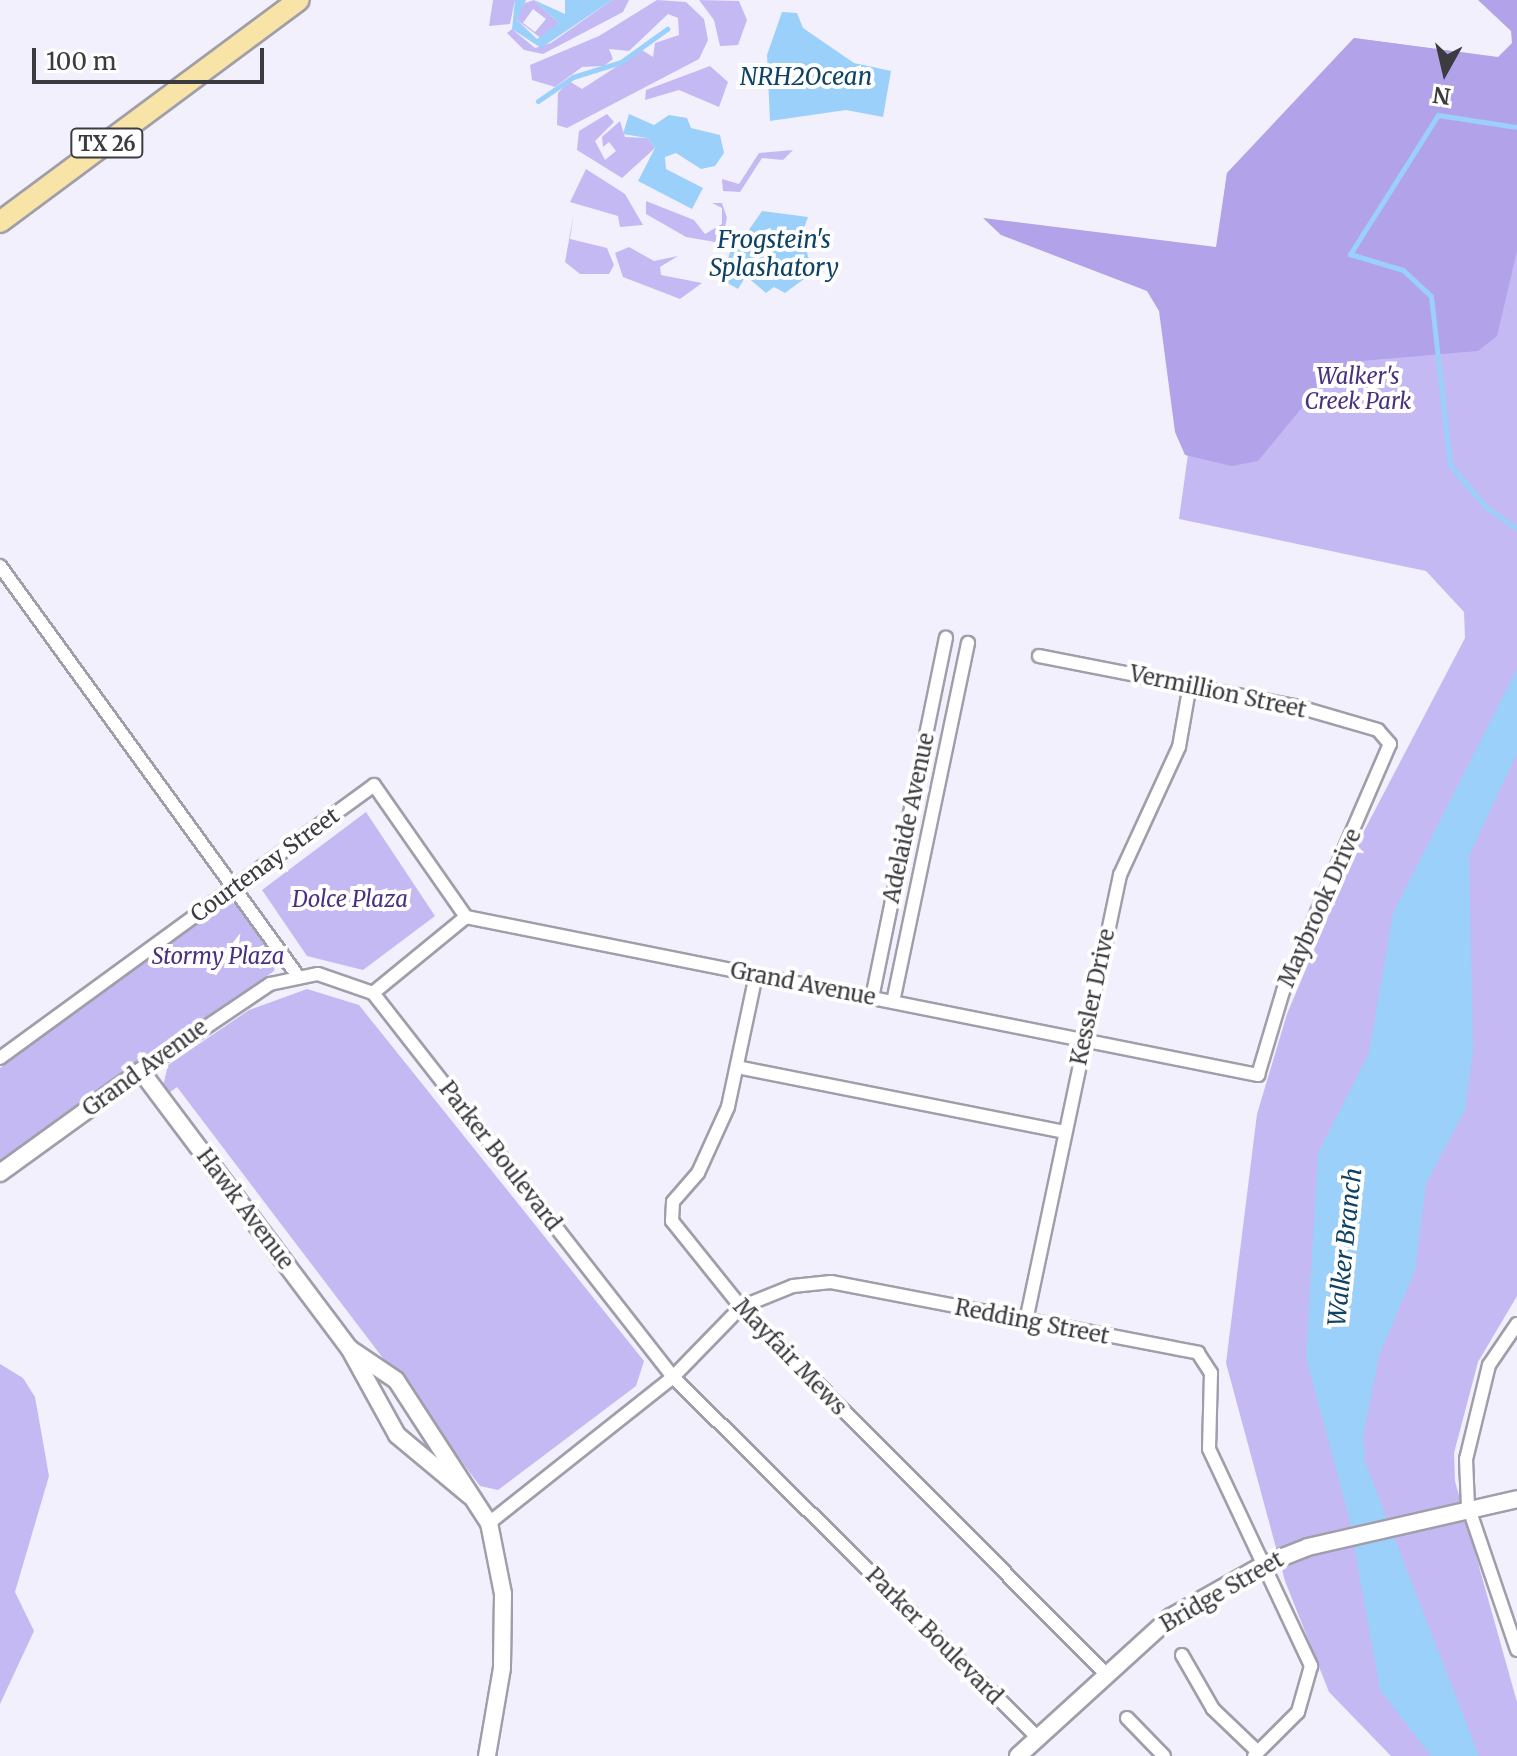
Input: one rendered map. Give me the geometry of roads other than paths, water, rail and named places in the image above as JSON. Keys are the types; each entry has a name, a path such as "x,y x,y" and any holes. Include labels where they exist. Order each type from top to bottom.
{"main road":[{"name":"TX 26","path":"0,222 299,0"}],"street":[{"path":"0,566 297,975 342,979 373,993 466,917"},
{"name":"Adelaide Avenue","path":"872,998 946,638"},
{"name":"Adelaide Avenue","path":"893,1002 968,643"},
{"name":"Vermillion Street","path":"1039,656 1190,684 1350,721 1378,730 1390,744"},
{"name":"Kessler Drive","path":"1026,1321 1120,875 1179,747 1190,684"},
{"name":"Maybrook Drive","path":"1258,1075 1283,991 1390,744"},
{"name":"Courtenay Street","path":"0,1058 374,785 466,917"},
{"name":"Grand Avenue","path":"466,917 1258,1075"},
{"name":"Grand Avenue","path":"0,1173 241,1000 297,975"},
{"name":"Mayfair Mews","path":"756,975 737,1067 718,1137 671,1212 693,1251 741,1307 1105,1673"},
{"name":"Parker Boulevard","path":"373,993 673,1377 1036,1736"},
{"path":"737,1067 1065,1132"},
{"name":"Hawk Avenue","path":"141,1071 349,1348 397,1435 470,1496"},
{"name":"Redding Street","path":"489,1523 673,1377 741,1307 793,1286 831,1282 1198,1353 1211,1373 1209,1449 1311,1666 1303,1703 1262,1753"},
{"path":"1517,1324 1479,1392 1466,1459 1468,1506 1517,1650"},
{"name":"Hawk Avenue","path":"349,1348 396,1380 445,1447 470,1496 489,1523 503,1594 502,1668 487,1756"},
{"name":"Bridge Street","path":"1018,1756 1105,1673 1171,1617 1265,1564 1308,1547 1435,1514 1517,1499"},
{"path":"1182,1655 1213,1709 1262,1753"},
{"path":"1127,1718 1164,1756"}],"water":[{"path":"515,0 526,0 517,20 537,39 559,23 534,0 565,14 565,0 612,0 541,48 512,29"},
{"name":"NRH2Ocean","path":"782,12 797,13 803,28 854,63 891,71 883,117 846,110 770,121 767,55"},
{"path":"629,114 654,125 669,115 687,118 691,128 720,135 724,153 715,166 701,169 676,153 665,157 666,169 703,188 692,209 638,181 655,148 647,138 623,134"},
{"name":"Frogstein's Splashatory","path":"762,211 808,217 802,233 810,264 804,279 785,293 774,287 766,293 746,276 738,289 722,280 730,252 723,237 739,244"},
{"path":"1517,669 1517,753 1469,856 1473,1051 1465,1110 1426,1184 1415,1271 1379,1356 1363,1436 1365,1462 1479,1756 1431,1756 1380,1690 1349,1517 1306,1358 1318,1153 1369,1053 1393,913"}],"waterway":[{"path":"538,101 573,77 621,62 667,29"},
{"name":"Walker Branch","path":"1517,127 1438,115 1350,254 1403,270 1431,296 1450,465 1487,508 1517,528"}],"park label":[{"name":"Walker's Creek Park","path":"1358,388"},
{"name":"Dolce Plaza","path":"350,900"},
{"name":"Stormy Plaza","path":"218,957"}]}
